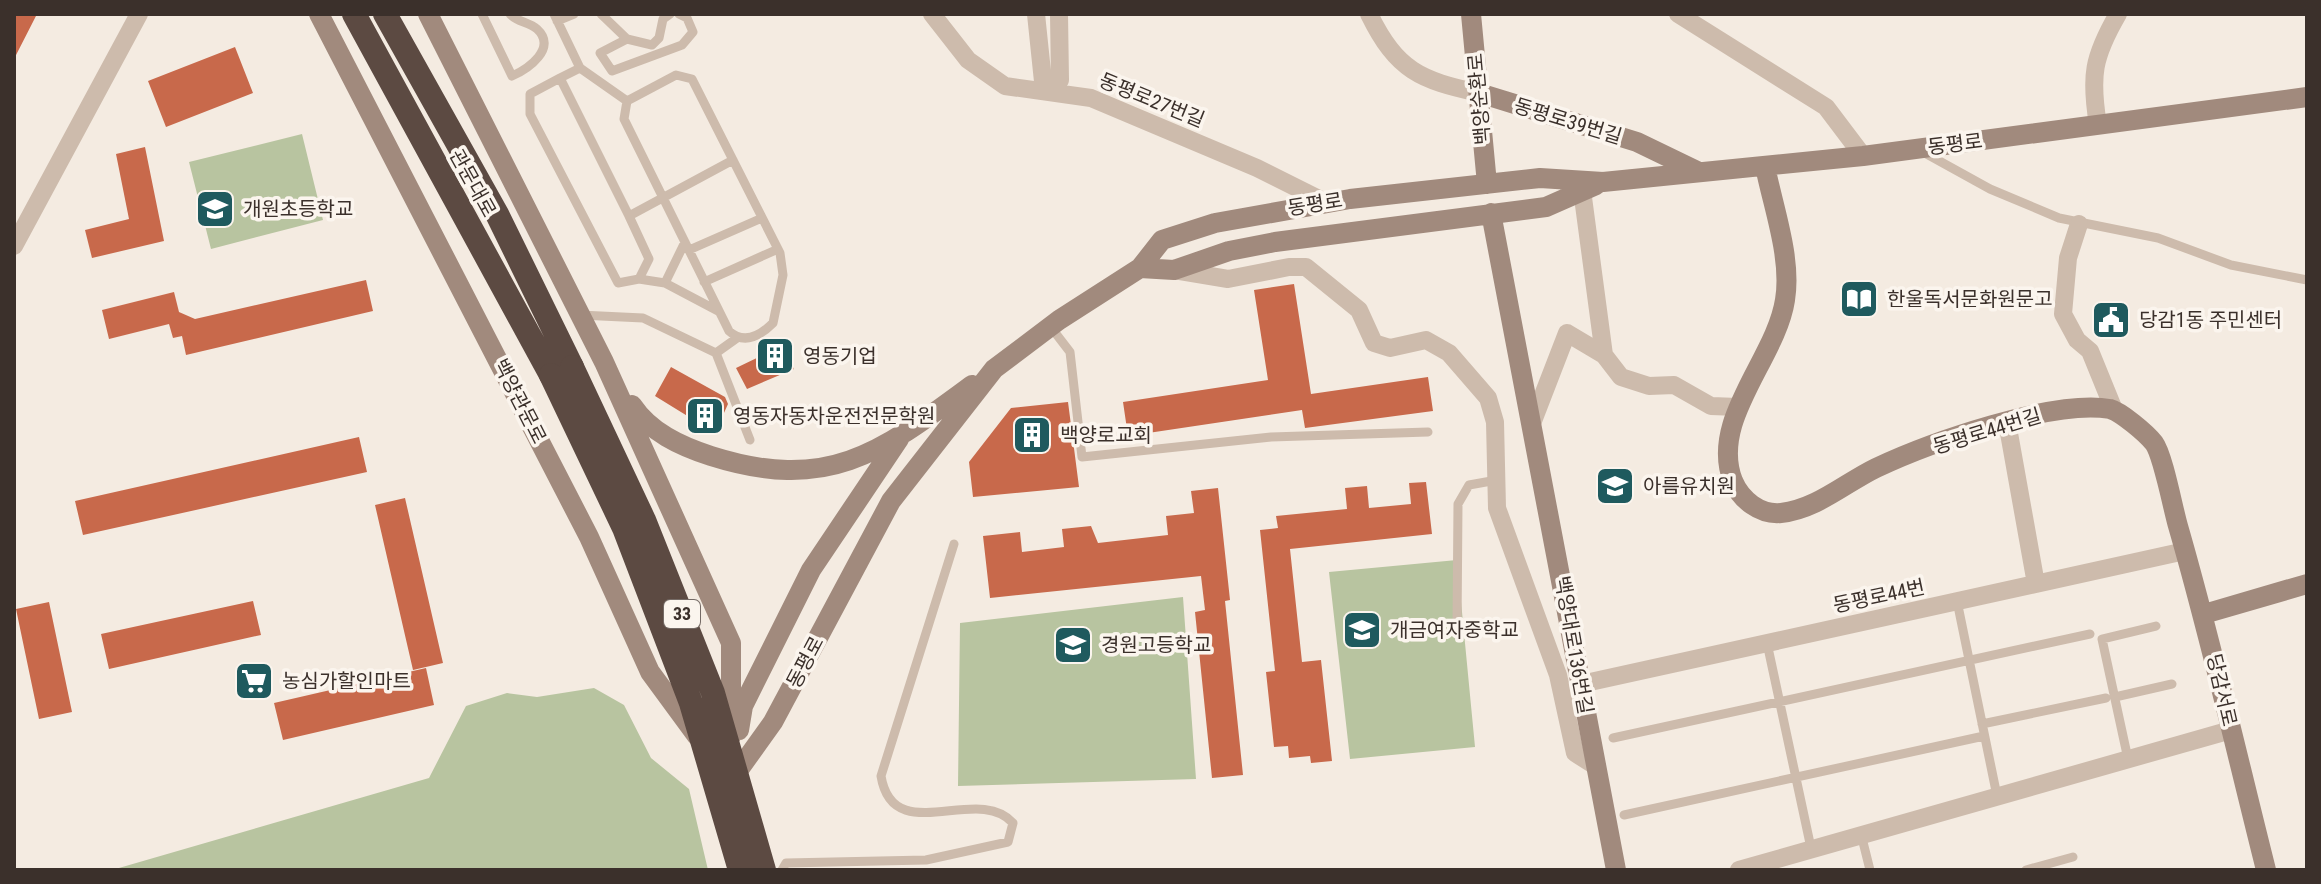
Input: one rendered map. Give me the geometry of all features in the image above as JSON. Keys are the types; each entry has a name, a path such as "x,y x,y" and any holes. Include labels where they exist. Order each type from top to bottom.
{"highway":[{"name":"관문대로","path":"354,14 562,371"},
{"name":"관문대로","path":"385,14 497,214 562,371"},
{"name":"33","path":"562,371 691,703 740,870"},
{"name":"33","path":"562,371 644,520 713,693 764,870"}],"main road":[{"name":"백양관문로","path":"319,14 557,472 650,672 730,782"},
{"name":"백양관문로","path":"428,14 604,362 731,643 730,782 755,870"},
{"name":"백양순환로","path":"1471,14 1487,184"},
{"name":"동평로39번길","path":"1479,93 1637,142 1700,172"},
{"name":"동평로","path":"730,782 773,722 891,501 994,369 1050,326 1140,268 1162,240 1215,223 1325,202 1540,178 1603,182 1863,156 2307,97"},
{"name":"동평로44번길","path":"1765,166 1786,276 1786,299 1766,358 1738,407 1731,442 1732,479 1740,494 1752,506 1778,514 1799,510 1880,466 2007,422 2039,414 2094,408 2114,410"},
{"name":"동평로","path":"1140,268 1174,270 1229,251 1275,242 1546,207 1603,182"},
{"name":"백양대로136번길","path":"1491,213 1616,870"},
{"path":"604,362 643,422 685,448 750,469 781,473 832,467 899,439 994,369"},
{"path":"2114,410 2155,444 2204,614 2307,584"},
{"name":"동평로","path":"730,782 743,706 811,570 899,439"},
{"name":"당감서로","path":"2204,614 2266,870"}],"street":[{"path":"14,246 139,14"},
{"name":"동평로27번길","path":"932,14 968,60 1005,86 1091,98 1257,168 1325,202"},
{"path":"1036,14 1044,91 1060,80 1059,14"},
{"name":"동평로39번길","path":"1369,14 1381,38 1413,72 1436,84 1479,93"},
{"path":"1678,14 1826,107 1863,156"},
{"path":"2098,125 2093,90 2098,48 2118,14"},
{"path":"1582,190 1604,355"},
{"path":"2079,224 2068,258 2063,314 2077,340 2090,351 2114,410"},
{"path":"1174,270 1228,279 1289,267 1306,267 1359,310 1374,343 1390,348 1426,340 1449,353 1488,398 1495,422 1497,508 1558,675 1575,753 1597,767"},
{"path":"1533,421 1567,333 1604,355 1621,377 1649,386 1674,385 1711,406 1738,407"},
{"path":"2007,422 2036,584"},
{"name":"동평로44번","path":"1581,684 2185,551"},
{"path":"1739,870 2231,730"}],"lane":[{"path":"482,14 512,76 530,68 540,56 543,41 538,29 510,14"},
{"path":"574,14 556,17 580,68 627,101"},
{"path":"601,14 627,39 652,45 659,38 663,19 670,14"},
{"path":"627,39 600,53 612,71 682,45 693,32 687,18 679,14"},
{"path":"580,68 530,94 530,114 618,283 639,279 665,283 719,312"},
{"path":"627,101 676,75 692,79 778,249 783,275 773,323 748,339 737,338 716,353"},
{"path":"560,78 649,259 639,279"},
{"path":"627,101 624,119 719,312 737,338"},
{"path":"1917,149 1990,189 2079,224 2158,238 2231,265 2307,280"},
{"path":"629,216 733,160"},
{"path":"665,283 687,246 762,218"},
{"path":"704,282 778,249"},
{"path":"580,315 643,318 716,353 750,440"},
{"path":"1050,326 1070,352 1082,457 1271,437 1428,432"},
{"path":"1457,627 1458,504 1469,485 1497,480"},
{"path":"782,870 786,863 926,860 1008,842 1013,823 995,810 911,812 894,807 883,792 881,776 954,544"},
{"path":"1957,601 1997,796"},
{"path":"2128,759 2110,697 2102,639 2156,626"},
{"path":"1613,738 2090,634"},
{"path":"1767,643 1811,848"},
{"path":"1982,724 2172,684"},
{"path":"1624,815 1984,736"},
{"path":"1861,834 1870,870"},
{"path":"2026,870 2073,857"}],"green space":[{"path":"302,134 323,220 211,249 189,162"},
{"path":"1457,560 1475,747 1350,759 1329,572"},
{"path":"1183,597 1196,779 958,786 960,623"},
{"path":"594,688 624,705 651,758 689,789 708,870 112,870 429,778 466,706 507,693 537,697"}],"building":[{"path":"14,14 37,14 14,59"},
{"path":"235,47 253,93 166,127 148,81"},
{"path":"145,147 164,241 92,258 85,230 129,219 116,154"},
{"path":"366,280 373,311 186,355 182,336 173,338 169,324 109,339 102,310 174,292 179,312 195,319"},
{"path":"1294,284 1311,394 1428,377 1433,411 1305,428 1302,410 1128,436 1123,402 1268,380 1254,290"},
{"name":"영동기업","path":"784,345 794,369 747,389 736,368"},
{"name":"영동자동차운전전문학원","path":"671,367 725,397 728,404 715,433 655,396"},
{"name":"백양로교회","path":"1068,402 1079,487 973,497 969,462 1011,408"},
{"path":"359,437 367,472 83,535 75,501"},
{"path":"1426,482 1432,534 1290,549 1302,662 1321,660 1332,761 1311,763 1310,756 1289,758 1288,746 1274,747 1266,672 1275,671 1260,530 1278,528 1276,516 1347,509 1345,488 1367,486 1369,508 1411,504 1409,483"},
{"path":"1218,488 1230,600 1225,601 1243,775 1212,778 1195,612 1205,610 1201,576 990,598 983,536 1020,532 1022,552 1064,547 1062,529 1091,526 1098,543 1168,535 1166,516 1194,513 1191,491"},
{"path":"405,498 443,663 413,670 375,505"},
{"path":"253,601 261,635 109,669 101,634"},
{"path":"49,602 72,712 39,719 16,609"},
{"path":"426,668 434,705 283,740 274,703"}],"place":[{"name":"개원초등학교","path":"215,209"},
{"name":"한울독서문화원문고","path":"1859,299"},
{"name":"당감1동 주민센터","path":"2111,320"},
{"name":"영동기업","path":"775,356"},
{"name":"영동자동차운전전문학원","path":"705,416"},
{"name":"백양로교회","path":"1032,435"},
{"name":"아름유치원","path":"1615,486"},
{"name":"개금여자중학교","path":"1362,630"},
{"name":"경원고등학교","path":"1073,645"},
{"name":"농심가할인마트","path":"254,681"}]}
